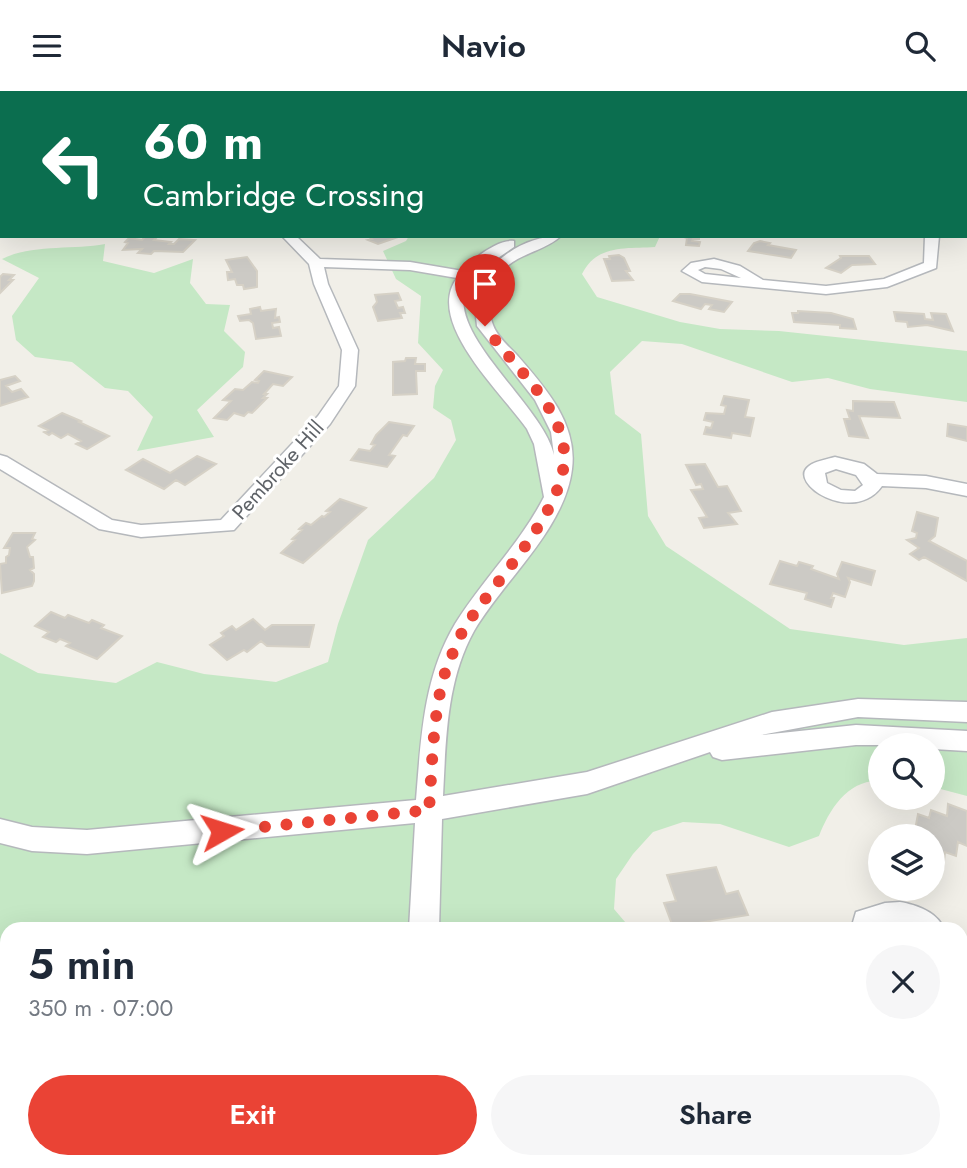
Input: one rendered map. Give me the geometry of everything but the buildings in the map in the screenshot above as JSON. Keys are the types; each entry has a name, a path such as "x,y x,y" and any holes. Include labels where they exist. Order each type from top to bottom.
{"street":[{"name":"Pembroke Hill","path":"0,461 106,525 141,531 227,526 324,421 347,386 350,350 321,284 316,263 290,238"},
{"path":"522,238 501,248 465,275 455,308 462,333 536,429 545,452 552,496"},
{"path":"424,922 429,810 436,730 446,670 465,626 538,529 563,472 564,451 550,409 485,326 481,294 487,279 506,260 551,238"},
{"path":"760,284 826,290 887,283 931,265 932,238"},
{"path":"316,263 410,266 487,279"},
{"path":"871,480 926,482 967,491"},
{"path":"0,831 32,839 88,842 429,810 587,783 772,722 858,708 967,712"},
{"path":"670,756 856,735 967,741"},
{"path":"867,922 886,916 914,917 920,922"}],"green space":[{"path":"408,238 659,238 655,247 613,250 596,257 588,264 582,274 597,297 680,322 720,329 779,331 967,351 967,402 870,389 828,378 792,382 682,344 642,341 610,372 615,414 641,434 648,516 666,546 790,629 904,645 967,638 967,796 945,790 945,733 868,733 868,782 858,785 841,798 828,816 819,836 789,847 720,824 683,822 653,832 633,854 616,879 614,909 625,922 0,922 0,653 38,673 116,683 157,662 204,674 276,682 328,662 338,624 368,540 434,478 456,440 451,420 433,408 435,386 443,370 418,343 421,296 396,279 383,251"},
{"path":"105,244 103,261 154,273 193,259 190,283 206,304 230,305 224,331 245,352 243,367 197,410 214,437 137,451 153,417 128,391 105,388 72,362 35,357 16,340 12,316 39,278 2,259 39,249"}],"route":[{"path":"222,831 429,810 436,730 446,670 465,626 538,529 563,472 564,451 550,409 485,326"}]}
